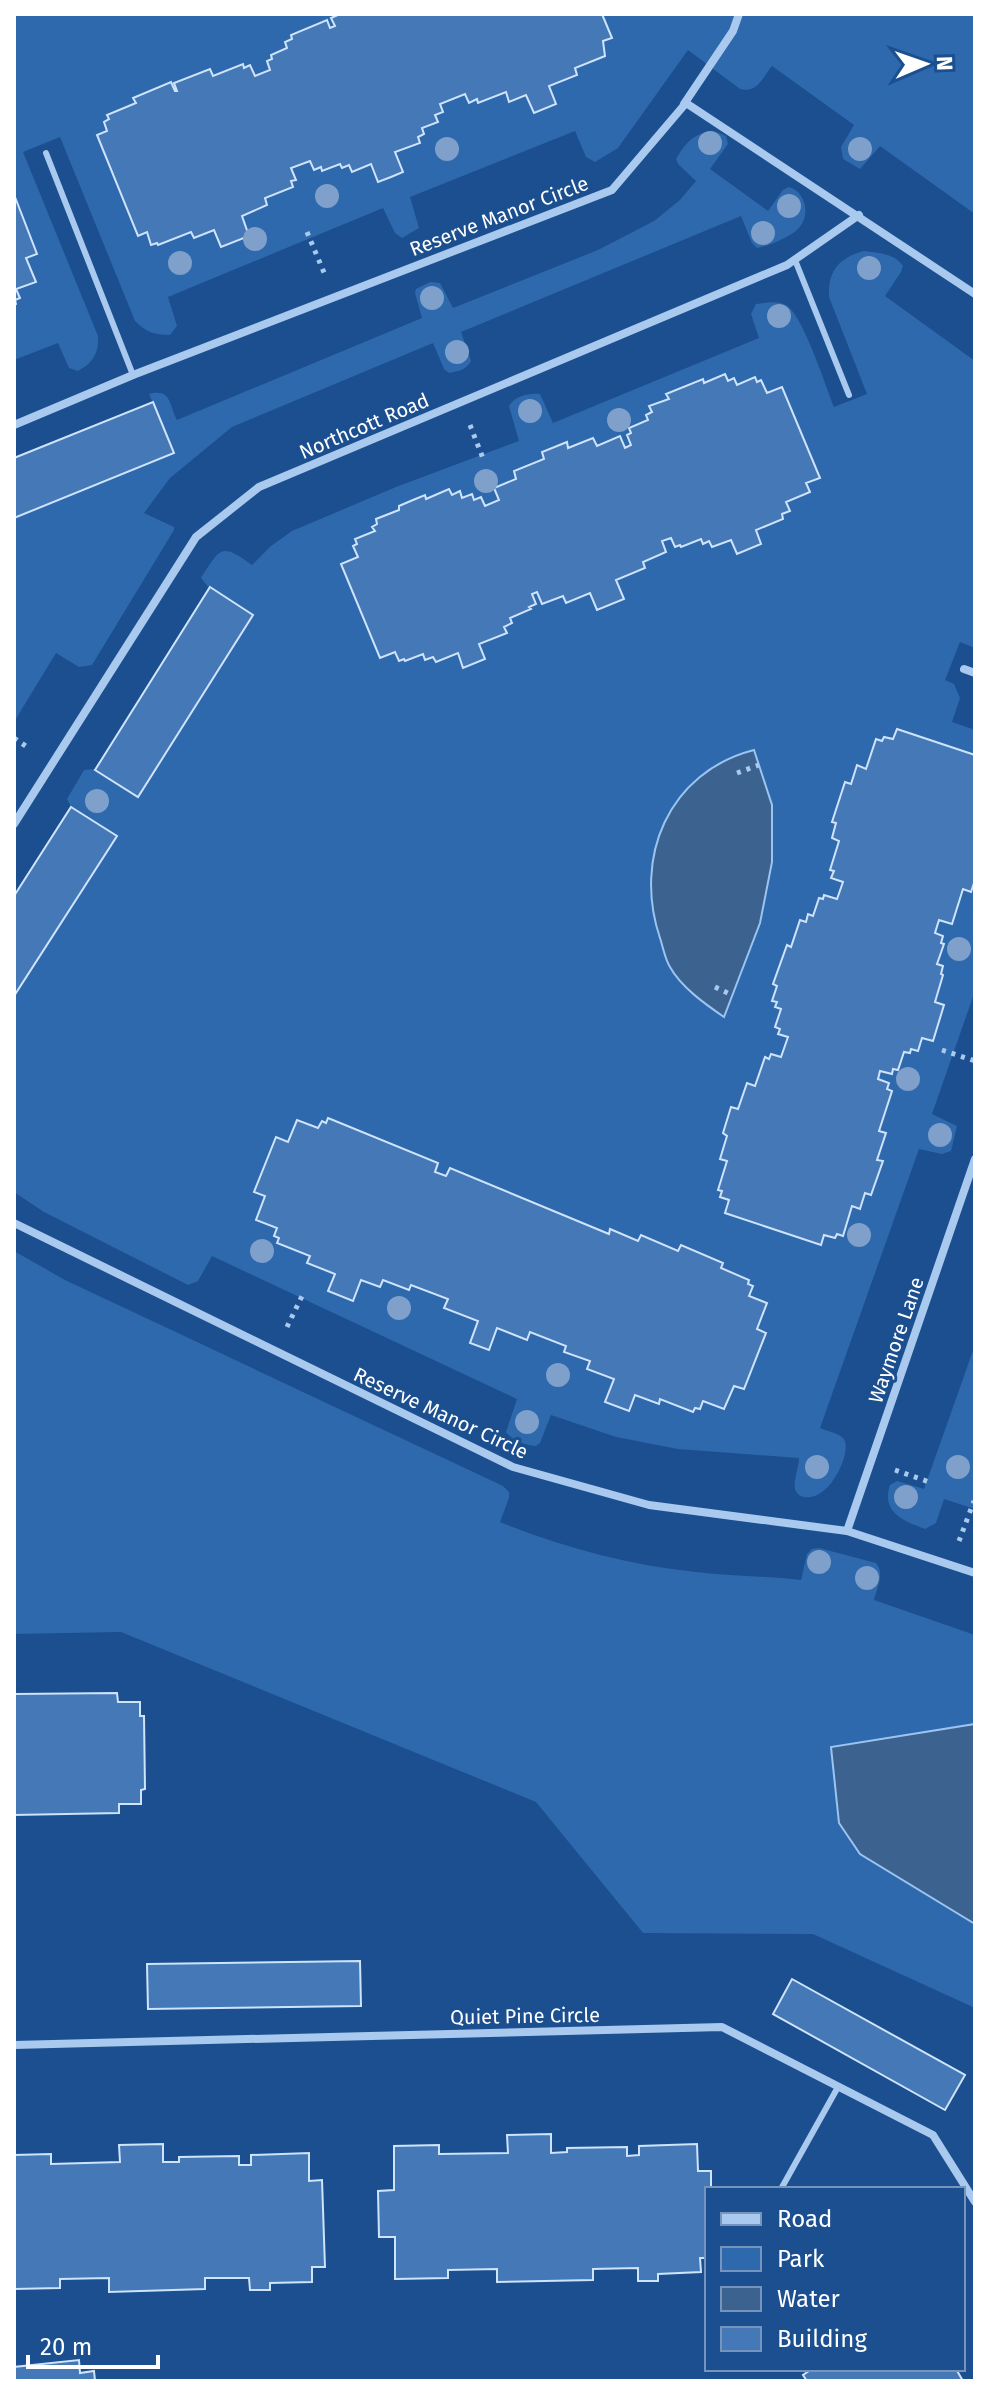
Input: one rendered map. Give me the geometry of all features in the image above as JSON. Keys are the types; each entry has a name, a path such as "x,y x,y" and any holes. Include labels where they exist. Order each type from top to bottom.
{"street":[{"name":"Reserve Manor Circle","path":"14,425 133,375 612,190 681,108 733,31 739,14"},
{"path":"681,108 686,103 975,294"},
{"name":"Northcott Road","path":"14,824 196,537 259,487 787,265 859,215"},
{"path":"964,669 975,673"},
{"name":"Waymore Lane","path":"847,1531 975,1159"},
{"name":"Reserve Manor Circle","path":"14,1223 513,1467 649,1505 847,1531 975,1573"},
{"name":"Quiet Pine Circle","path":"14,2045 722,2027 933,2135 975,2202"}],"lane":[{"path":"46,153 133,375"},
{"path":"795,260 849,395"},
{"path":"782,2187 838,2087"}],"path":[{"path":"307,232 334,297"},
{"path":"461,402 484,461"},
{"path":"737,773 759,765"},
{"path":"715,987 732,995"},
{"path":"942,1050 975,1061"},
{"path":"275,1351 304,1292"},
{"path":"871,1462 932,1483"},
{"path":"950,1565 974,1501"}],"green space":[{"path":"14,14 975,14 975,214 880,146 860,169 843,159 841,147 854,125 772,66 755,87 740,89 688,50 618,148 595,162 586,157 575,131 410,197 419,228 402,238 395,233 383,208 168,297 177,326 170,335 164,335 151,332 135,321 60,137 23,152 98,336 97,348 88,365 78,371 69,368 58,343 14,360"},
{"path":"714,131 726,136 728,144 710,169 768,211 783,190 789,187 803,199 804,218 794,232 757,248 741,216 461,332 471,361 462,370 449,373 444,369 433,343 232,427 170,478 144,513 174,527 174,530 92,665 79,667 56,653 14,722 14,463 156,409 149,394 165,395 177,420 422,318 415,293 416,289 430,282 440,283 453,308 598,250 654,221 680,200 696,181 676,159 691,139"},
{"path":"864,251 885,254 903,266 885,296 975,361 975,648 960,642 945,680 954,684 960,698 952,722 975,730 975,991 932,1114 957,1126 951,1151 942,1154 919,1149 820,1428 841,1436 846,1444 838,1474 831,1483 814,1496 803,1497 797,1493 795,1486 799,1458 678,1449 616,1437 551,1415 540,1443 536,1446 524,1444 506,1432 517,1399 212,1256 198,1281 188,1285 44,1212 14,1192 14,896 71,807 67,799 84,770 95,769 209,588 201,578 218,554 228,551 252,565 292,531 396,487 519,441 509,406 523,396 540,394 553,423 759,338 751,314 756,304 779,303 793,311 807,336 834,407 867,394 829,297 831,279 837,266 848,257"},
{"path":"14,1251 65,1280 503,1486 509,1492 509,1498 500,1522 596,1554 646,1565 709,1573 801,1580 807,1554 819,1548 876,1563 880,1576 874,1600 975,1635 975,1724 832,1747 860,1854 975,1924 975,2008 813,1934 643,1933 536,1802 121,1632 14,1634"},
{"path":"975,1345 975,1509 944,1499 936,1523 925,1529 902,1519 891,1509 890,1485 897,1481 924,1489"}],"water":[{"path":"754,750 772,805 772,862 760,923 724,1017 687,988 668,964 653,908 651,878 655,849 665,822 679,798 699,777 724,761"},
{"path":"975,1724 975,1924 860,1854 839,1823 831,1747"}],"building":[{"path":"340,14 602,14 612,38 603,41 605,56 575,68 577,75 549,86 556,104 534,113 526,95 509,102 506,92 478,103 477,99 469,103 465,94 440,104 443,112 435,115 438,122 422,128 424,134 418,137 420,143 395,152 403,172 378,182 371,164 352,172 349,165 342,168 340,164 322,171 321,167 314,170 310,161 291,168 296,180 291,181 293,187 265,198 267,205 242,216 249,236 221,247 214,230 194,238 191,232 158,245 151,245 147,232 138,236 97,135 107,131 104,122 109,119 107,115 136,103 133,98 171,82 177,91 174,83 210,69 213,76 243,64 244,68 250,65 255,76 270,70 267,61 272,59 271,55 287,48 285,42 292,39 291,35 327,20 330,28 335,26 331,18"},
{"path":"15,197 37,254 26,258 36,282 16,289 20,298 15,300 14,305"},
{"path":"725,374 728,381 734,378 737,385 755,377 757,382 761,380 767,393 782,387 820,478 806,483 810,492 786,502 790,511 782,514 783,519 756,530 761,544 737,554 731,540 712,547 709,541 703,544 701,539 681,547 675,547 671,538 662,541 666,552 643,562 645,568 616,580 624,599 597,610 590,593 566,603 563,596 542,604 537,592 532,594 536,604 510,618 512,623 504,627 507,633 479,644 485,659 463,668 458,653 436,662 433,657 425,660 423,654 399,661 395,652 380,658 341,564 358,557 353,546 357,544 355,539 375,531 372,527 377,524 376,519 425,495 426,499 449,489 452,495 460,491 462,498 472,494 474,500 481,497 485,506 499,500 494,488 516,479 514,471 544,459 542,452 567,442 568,448 593,438 597,446 620,436 625,448 631,445 627,435 631,433 629,428 648,420 646,415 652,412 649,406 669,399 666,394"},
{"path":"153,402 174,453 14,518 14,458"},
{"path":"210,587 253,615 138,797 95,770"},
{"path":"897,729 975,755 975,880 971,892 963,889 952,924 939,920 935,933 943,936 941,943 944,944 937,964 943,966 943,975 935,1002 944,1005 933,1041 922,1038 918,1051 911,1049 910,1053 904,1052 898,1070 893,1069 892,1074 880,1071 878,1079 889,1083 887,1089 892,1091 879,1131 886,1133 877,1160 883,1161 871,1195 865,1193 860,1209 852,1206 843,1236 837,1234 835,1238 824,1235 821,1245 725,1213 729,1200 720,1197 722,1191 718,1190 727,1161 720,1159 727,1136 723,1133 731,1107 738,1109 747,1083 755,1086 765,1057 769,1059 771,1054 781,1057 788,1037 778,1034 780,1029 775,1027 781,1009 775,1007 777,1002 772,1001 777,986 773,984 787,945 791,947 800,920 806,922 808,914 813,916 819,898 823,899 824,895 837,899 843,882 831,878 834,871 830,870 839,841 832,838 836,823 832,822 845,782 851,784 857,765 866,769 876,739 893,739"},
{"path":"71,807 117,836 14,996 14,896"},
{"path":"328,1118 438,1163 435,1172 446,1176 450,1168 609,1234 610,1229 638,1241 641,1235 678,1251 681,1245 723,1263 721,1268 749,1280 748,1284 753,1286 749,1296 767,1303 757,1329 766,1333 744,1389 734,1386 724,1409 703,1401 700,1409 695,1408 693,1412 660,1399 659,1404 635,1395 629,1411 605,1402 614,1379 587,1369 590,1361 564,1352 566,1346 530,1332 527,1340 497,1328 489,1350 470,1343 478,1321 444,1308 448,1299 411,1285 409,1290 383,1280 380,1287 361,1280 353,1301 328,1291 335,1274 307,1263 310,1256 277,1243 279,1238 274,1236 277,1228 256,1220 265,1196 254,1192 276,1137 288,1142 297,1120 318,1128"},
{"path":"117,1693 118,1702 140,1702 140,1716 144,1716 145,1789 141,1790 141,1804 119,1804 119,1813 14,1815 14,1694"},
{"path":"360,1961 361,2006 148,2009 147,1964"},
{"path":"792,1979 965,2075 945,2110 773,2014"},
{"path":"551,2134 551,2153 567,2152 567,2148 627,2147 627,2156 639,2155 639,2146 697,2144 698,2171 711,2171 711,2187 705,2187 705,2258 700,2258 701,2272 658,2274 658,2281 638,2281 638,2268 593,2269 593,2280 497,2282 497,2269 448,2270 448,2278 395,2279 395,2237 379,2237 378,2191 394,2190 394,2146 439,2145 439,2154 508,2153 507,2135"},
{"path":"163,2144 163,2162 179,2162 179,2157 239,2156 239,2165 251,2165 251,2155 309,2153 309,2181 322,2180 325,2267 312,2267 312,2282 270,2283 270,2290 250,2290 249,2278 205,2278 205,2289 109,2292 109,2278 60,2279 60,2288 14,2289 14,2155 51,2154 51,2164 120,2162 119,2145"},
{"path":"79,2360 80,2373 94,2371 95,2381 14,2381 14,2367"},
{"path":"809,2371 957,2371 963,2381 807,2381 803,2375"}]}
